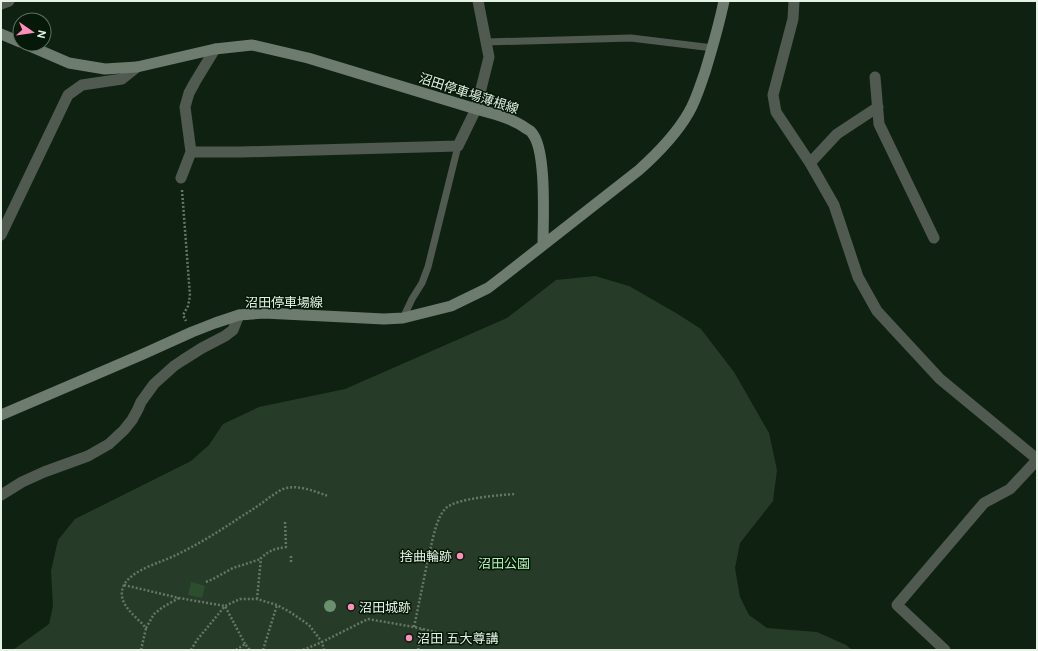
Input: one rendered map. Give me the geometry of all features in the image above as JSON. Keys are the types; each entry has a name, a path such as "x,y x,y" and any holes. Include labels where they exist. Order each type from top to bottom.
{"main road":[{"path":"543,245 638,170 657,154 667,142 689,112 699,89 713,48 724,1"},
{"path":"1,34 12,39"},
{"name":"沼田停車場薄根線","path":"45,52 69,62 104,69 137,67 215,49 252,45 308,58 503,117 519,124 533,133 538,145 542,158 543,245"},
{"name":"沼田停車場線","path":"1,415 192,332 239,315 264,313 384,319 402,318 451,306 488,288 543,245"}],"street":[{"path":"1,4 9,1"},
{"path":"191,152 458,146 476,109 489,57 478,1"},
{"path":"794,1 793,19 773,95 776,112 810,163 834,205 858,277 877,311 940,379 1037,460 1010,489 984,502 896,605 946,650"},
{"path":"181,178 191,152 185,107 189,93 215,49"},
{"path":"1,235 68,95 82,85 122,79 137,67"},
{"path":"875,77 879,124 934,238"},
{"path":"810,163 836,134 878,107"},
{"path":"1,495 22,482 44,472 88,456 108,444 124,430 132,420 141,402 154,384 174,366 233,330 239,315"}],"lane":[{"path":"486,42 631,38 713,48"},
{"path":"402,318 422,283 428,268 458,146"}],"path":[{"path":"181,178 190,296 188,306 183,315 192,332"},
{"path":"146,628 124,604 122,595 124,585 131,576 151,565 173,557 200,542 281,490 289,488 307,489 328,496"},
{"path":"414,627 424,573 436,528 440,517 446,508 456,503 483,497 516,494"},
{"path":"206,582 233,568 259,560 274,549 286,547 285,522"},
{"path":"291,556 291,562"},
{"path":"257,599 261,558"},
{"path":"124,585 179,598 225,606"},
{"path":"141,650 146,628 154,614 179,598"},
{"path":"191,650 196,640 225,606 240,599 257,599 277,605 290,612 309,625 322,642 324,650"},
{"path":"263,650 277,605"},
{"path":"225,606 245,644 250,650"},
{"path":"303,650 368,619 440,633"},
{"path":"418,650 422,629"},
{"path":"236,650 245,644"}],"green space":[{"name":"沼田公園","path":"595,276 629,286 701,329 734,372 769,433 777,470 773,501 740,543 735,568 740,597 749,615 767,628 817,632 846,645 852,650 13,650 49,624 53,606 51,571 58,540 75,519 191,461 209,445 223,424 259,407 345,389 507,318 556,280"}],"building":[{"path":"191,582 205,586 202,598 188,595"}],"place":[{"name":"捨曲輪跡","path":"460,556"},
{"name":"沼田城跡","path":"351,607"},
{"name":"沼田 五大尊講","path":"409,638"}]}
